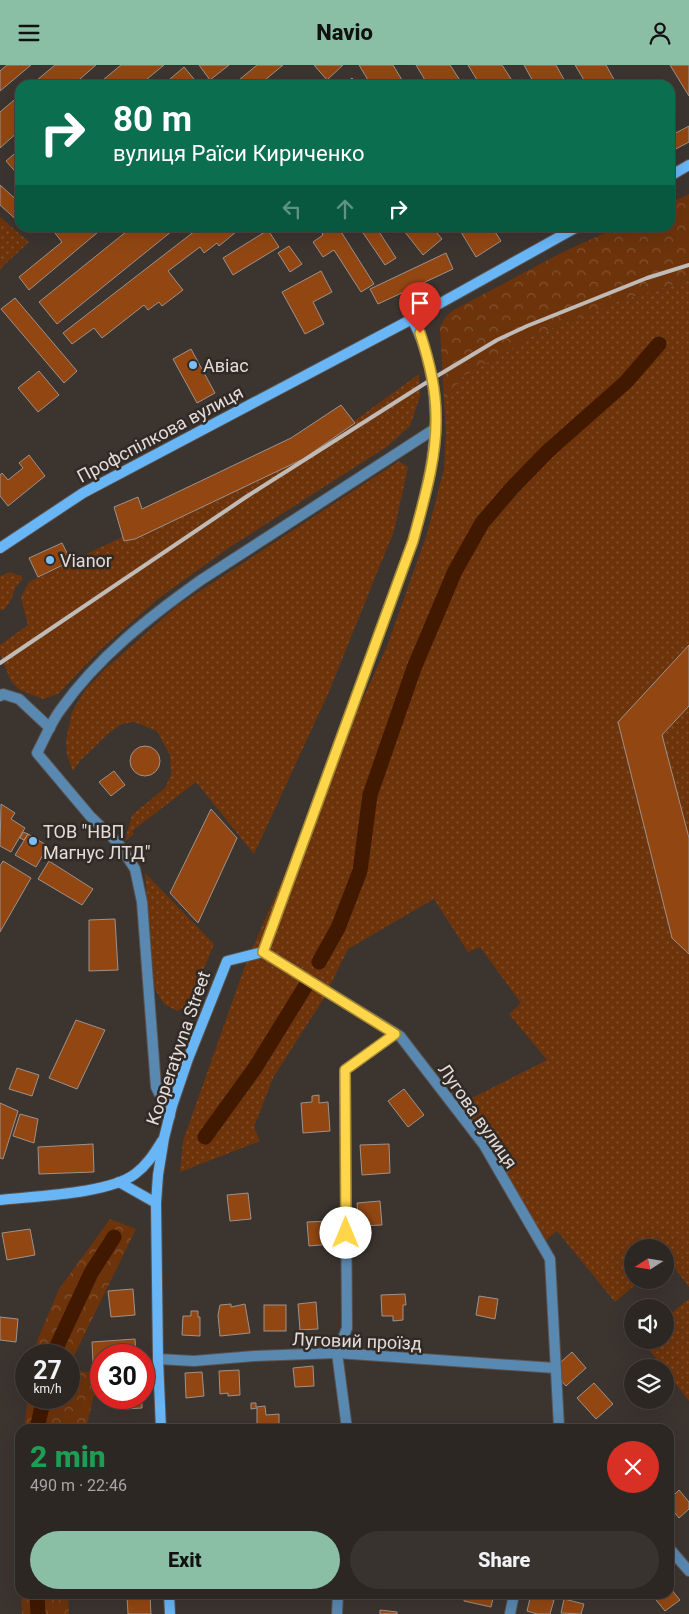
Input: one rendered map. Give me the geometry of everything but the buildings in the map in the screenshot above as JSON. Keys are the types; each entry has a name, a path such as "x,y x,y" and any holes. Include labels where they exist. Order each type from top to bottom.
{"street":[{"path":"675,173 689,165"},
{"name":"Профспілкова вулиця","path":"0,548 83,493 412,319 568,232"},
{"path":"263,952 413,541 426,494 436,428 434,387 420,333 412,319"},
{"path":"170,1116 156,1087 142,902 135,869 118,843 90,816 37,753 60,710 99,662 163,607 209,575 436,428"},
{"path":"0,695 3,694 19,699 50,728"},
{"name":"Лугова вулиця","path":"263,952 400,1036 484,1145 550,1259 559,1424"},
{"name":"Kooperatyvna Street","path":"161,1424 156,1203 164,1138 188,1059 227,961 263,952"},
{"path":"346,1424 337,1353 347,1328 345,1070 395,1034"},
{"path":"0,1201 98,1188 119,1182 134,1175 148,1163 164,1138"},
{"path":"119,1182 156,1203"},
{"name":"Луговий проїзд","path":"158,1359 194,1361 254,1356 337,1353 555,1368"},
{"path":"674,1554 689,1571"},
{"path":"168,1599 170,1614"},
{"path":"337,1614 338,1599"},
{"path":"510,1614 513,1599"}],"green space":[{"path":"689,194 689,280 622,300 535,335 462,377 444,402 440,327 452,311 563,252 607,232 675,232 675,201"},
{"path":"0,217 15,232 29,242 0,271"},
{"path":"689,280 689,1287 674,1267 674,1239 624,1239 624,1289 630,1289 615,1302 557,1231 544,1242 458,1105 547,1060 509,1014 521,1003 480,947 468,952 434,899 348,949 324,998 273,1078 254,1127 260,1141 180,1172 183,1141 246,963 387,646 427,534 444,469 446,432 444,402 462,377 535,335 622,300"},
{"path":"419,374 420,396 410,426 388,446 230,547 159,598 101,649 58,694 43,699 20,690 11,681 0,654 0,645 28,625 21,597 29,582 122,537 134,535 304,453 357,419"},
{"path":"399,461 408,467 394,531 328,694 254,854 196,782 132,831 134,834 125,841 132,815 165,788 171,775 170,755 157,731 134,722 122,724 110,732 80,761 73,771 67,755 66,740 72,712 85,690 105,669 177,606"},
{"path":"11,572 21,575 22,580 15,588 12,598 5,609 0,610 0,576"},
{"path":"145,873 214,944 189,1004 177,1011 164,1004 155,989"},
{"path":"110,1219 136,1229 80,1344 36,1344 59,1289"},
{"path":"689,1299 689,1401 674,1382 674,1359 656,1359 648,1349 674,1349 674,1311"},
{"path":"80,1371 90,1372 91,1409 87,1424 25,1424 27,1409 80,1409"},
{"path":"21,1599 68,1599 69,1614 22,1614"}],"waterway":[{"path":"319,962 338,928 360,871 370,795 414,668 455,571 482,523 512,488 548,451 626,382 659,344"},
{"path":"205,1137 255,1068 305,987"},
{"path":"58,1344 91,1273 114,1237"},
{"path":"38,1424 41,1409"},
{"path":"37,1599 38,1614"}],"railway":[{"path":"0,663 246,497 497,340 647,278 689,265"}],"place":[{"name":"Авіас","path":"193,365"},
{"name":"Vianor","path":"50,560"},
{"name":"ТОВ \"НВП Магнус ЛТД\"","path":"33,841"}],"route":[{"path":"346,1233 345,1070 395,1034 263,952 413,541 426,494 434,450 436,417 434,387 420,333"}]}
